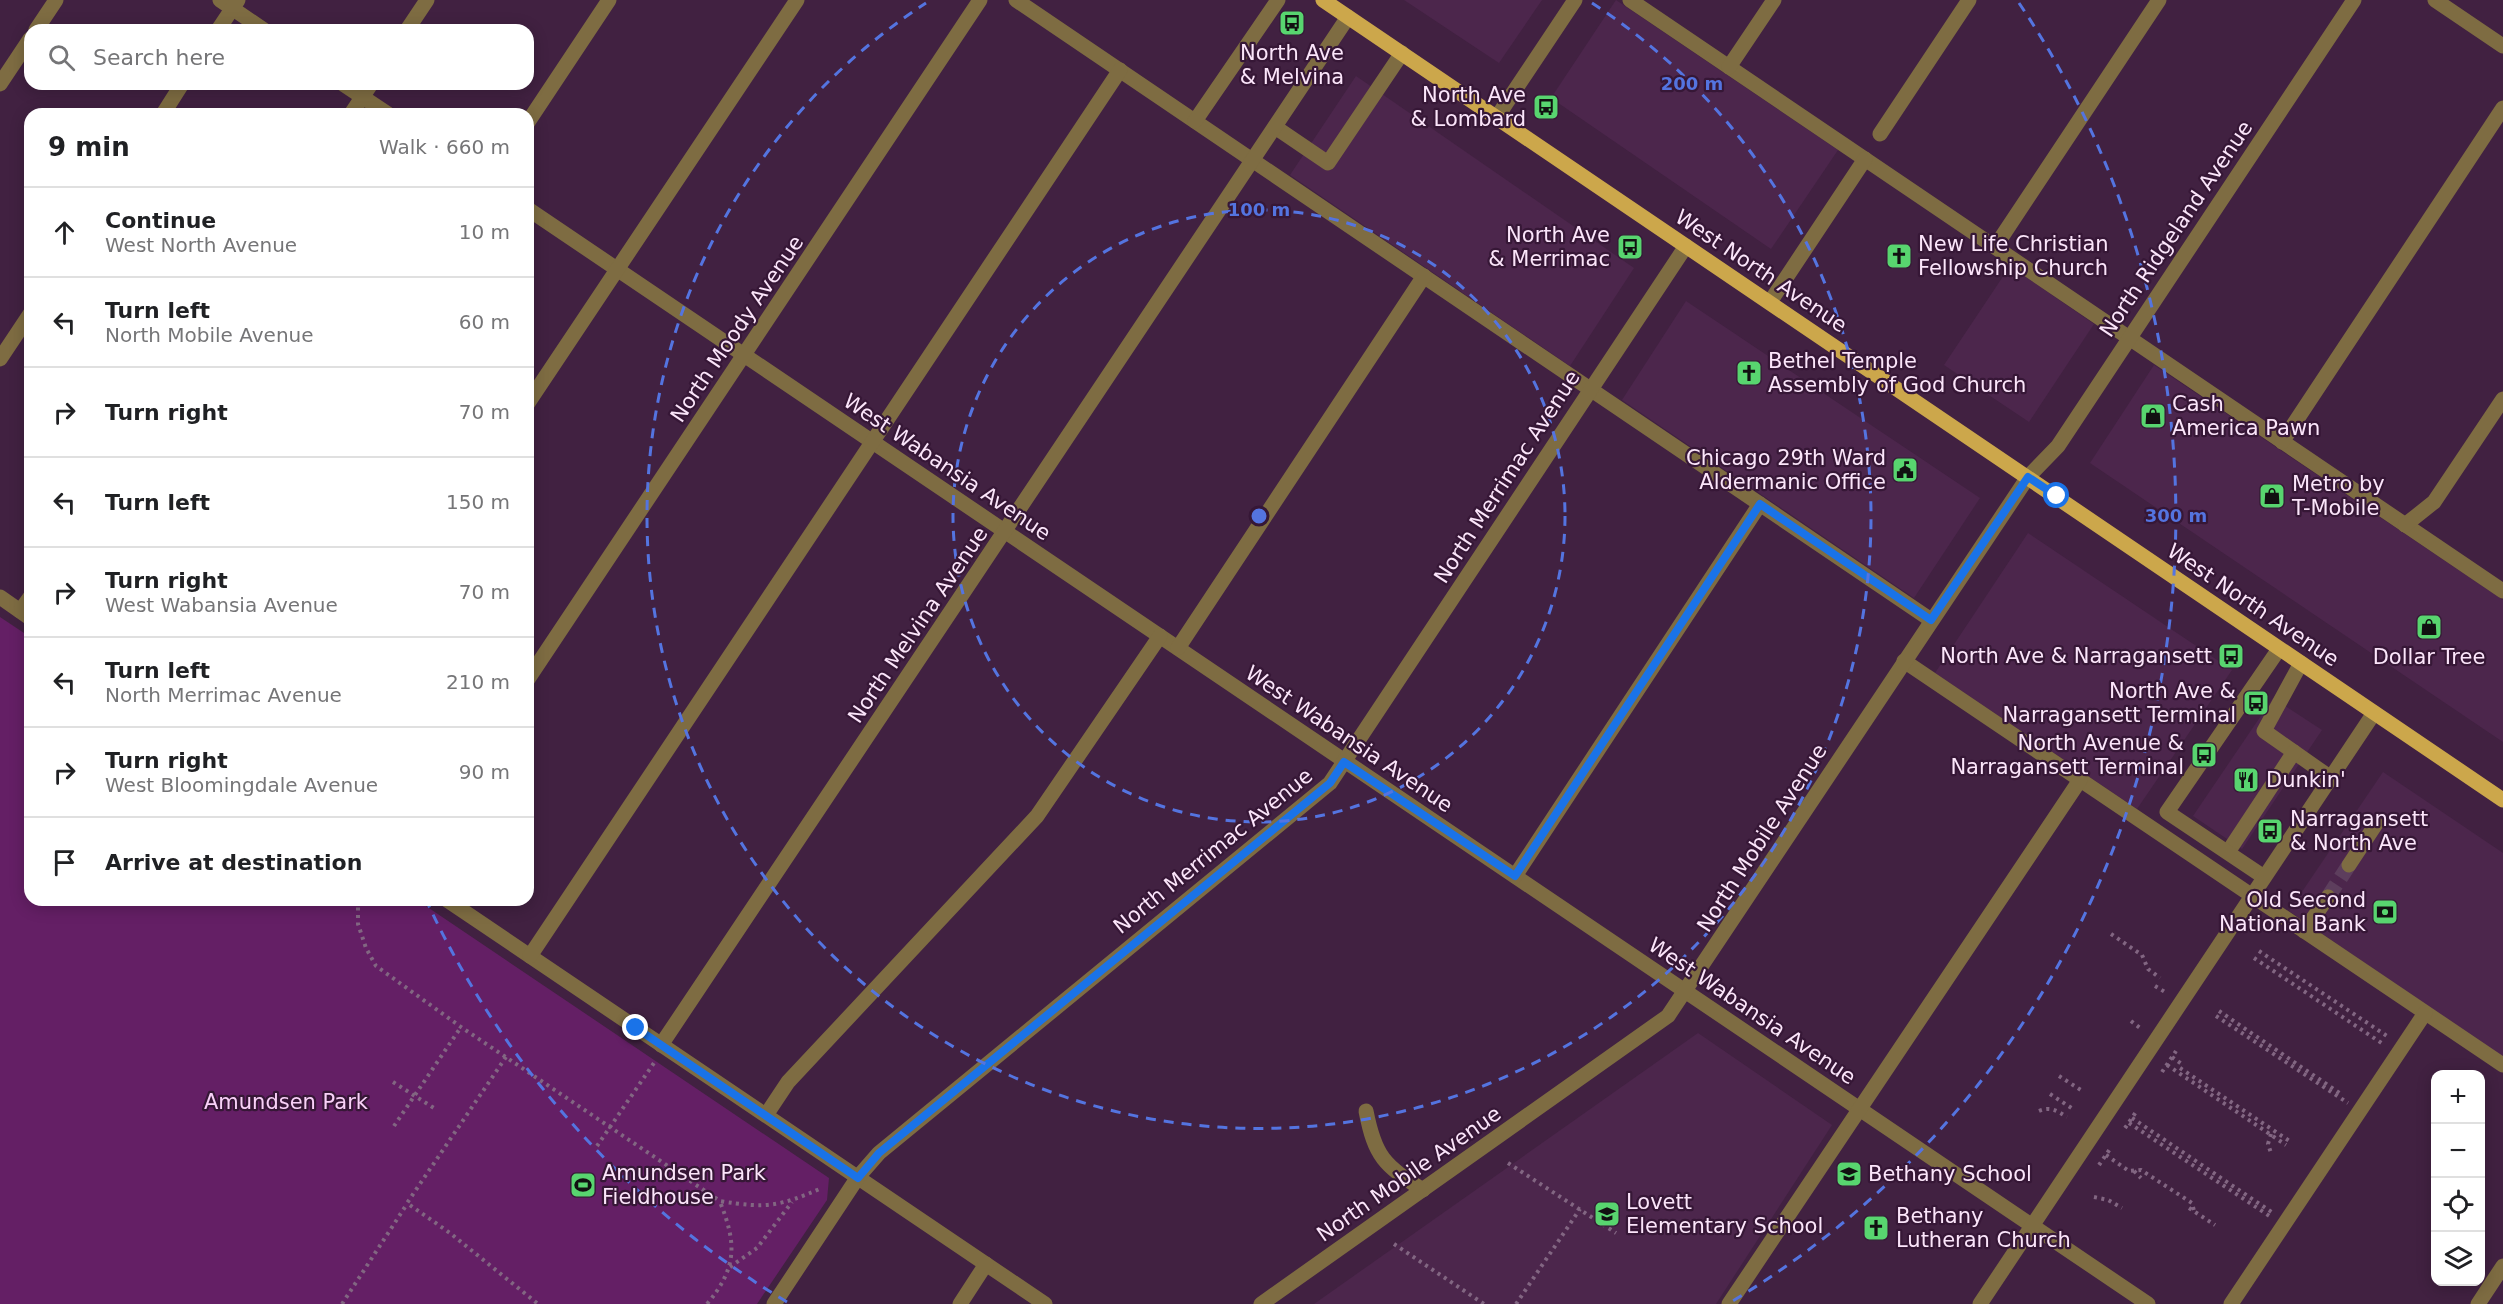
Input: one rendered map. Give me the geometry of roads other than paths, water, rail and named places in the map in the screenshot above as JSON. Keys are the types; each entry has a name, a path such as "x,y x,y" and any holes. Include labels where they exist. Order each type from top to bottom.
{"main road":[{"name":"West North Avenue","path":"1323,0 2503,800"}],"street":[{"path":"40,24 56,0"},
{"path":"411,24 427,0"},
{"path":"534,113 609,0"},
{"path":"534,394 797,0"},
{"name":"North Moody Avenue","path":"534,670 980,0"},
{"path":"1016,0 1931,620"},
{"path":"1195,121 1278,0"},
{"path":"1497,117 1575,0"},
{"path":"1630,0 2503,591"},
{"path":"1729,67 1774,0"},
{"path":"1880,134 1969,0"},
{"path":"1995,246 2159,0"},
{"name":"North Ridgeland Avenue","path":"2028,477 2058,446 2354,0"},
{"path":"2435,0 2503,46"},
{"path":"221,24 230,3 256,24"},
{"name":"North Melvina Avenue","path":"663,1046 1348,17"},
{"path":"0,84 24,48"},
{"path":"1275,126 1328,162 1402,53"},
{"path":"530,956 1120,70"},
{"path":"166,108 178,90"},
{"path":"355,108 367,90 383,108"},
{"path":"2282,442 2503,108"},
{"path":"1770,302 1865,159"},
{"name":"West Wabansia Avenue","path":"534,213 2148,1304"},
{"name":"North Merrimac Avenue","path":"774,1304 858,1178 879,1153 1330,783 1686,246"},
{"path":"1178,648 1424,276"},
{"path":"0,359 24,323"},
{"path":"2405,525 2434,502 2503,399"},
{"name":"North Mobile Avenue","path":"1261,1304 1668,1016 2028,477"},
{"path":"1515,876 1760,504"},
{"path":"0,597 24,613"},
{"path":"766,1115 788,1082 1037,816 1160,636"},
{"path":"2264,877 2167,812 2279,649"},
{"path":"1904,661 2503,1065"},
{"path":"2301,663 2264,731 2331,778"},
{"path":"1980,1304 2374,713"},
{"path":"2228,852 2294,752"},
{"path":"1729,1304 2080,780"},
{"path":"2349,865 2376,824"},
{"path":"2304,931 2328,897"},
{"path":"456,906 1045,1304"},
{"path":"2231,1304 2425,1013"},
{"path":"1366,1111 1371,1135 1383,1162 1423,1190"},
{"path":"960,1304 986,1264"},
{"path":"2478,1304 2503,1266"}],"tunnel":[{"path":"2328,897 2349,865"}],"place":[{"name":"North Ave & Melvina","path":"1292,23"},
{"name":"North Ave & Lombard","path":"1546,107"},
{"name":"North Ave & Merrimac","path":"1630,247"},
{"name":"New Life Christian Fellowship Church","path":"1899,256"},
{"name":"Bethel Temple Assembly of God Church","path":"1749,373"},
{"name":"Cash America Pawn","path":"2153,416"},
{"name":"Chicago 29th Ward Aldermanic Office","path":"1905,470"},
{"name":"Metro by T-Mobile","path":"2272,496"},
{"name":"Dollar Tree","path":"2429,627"},
{"name":"North Ave & Narragansett","path":"2231,656"},
{"name":"North Ave & Narragansett Terminal","path":"2256,703"},
{"name":"North Avenue & Narragansett Terminal","path":"2204,755"},
{"name":"Dunkin'","path":"2246,780"},
{"name":"Narragansett & North Ave","path":"2270,831"},
{"name":"Old Second National Bank","path":"2385,912"},
{"name":"Bethany School","path":"1849,1174"},
{"name":"Amundsen Park Fieldhouse","path":"583,1185"},
{"name":"Lovett Elementary School","path":"1607,1214"},
{"name":"Bethany Lutheran Church","path":"1876,1228"}],"park label":[{"name":"Amundsen Park","path":"286,1102"}]}
